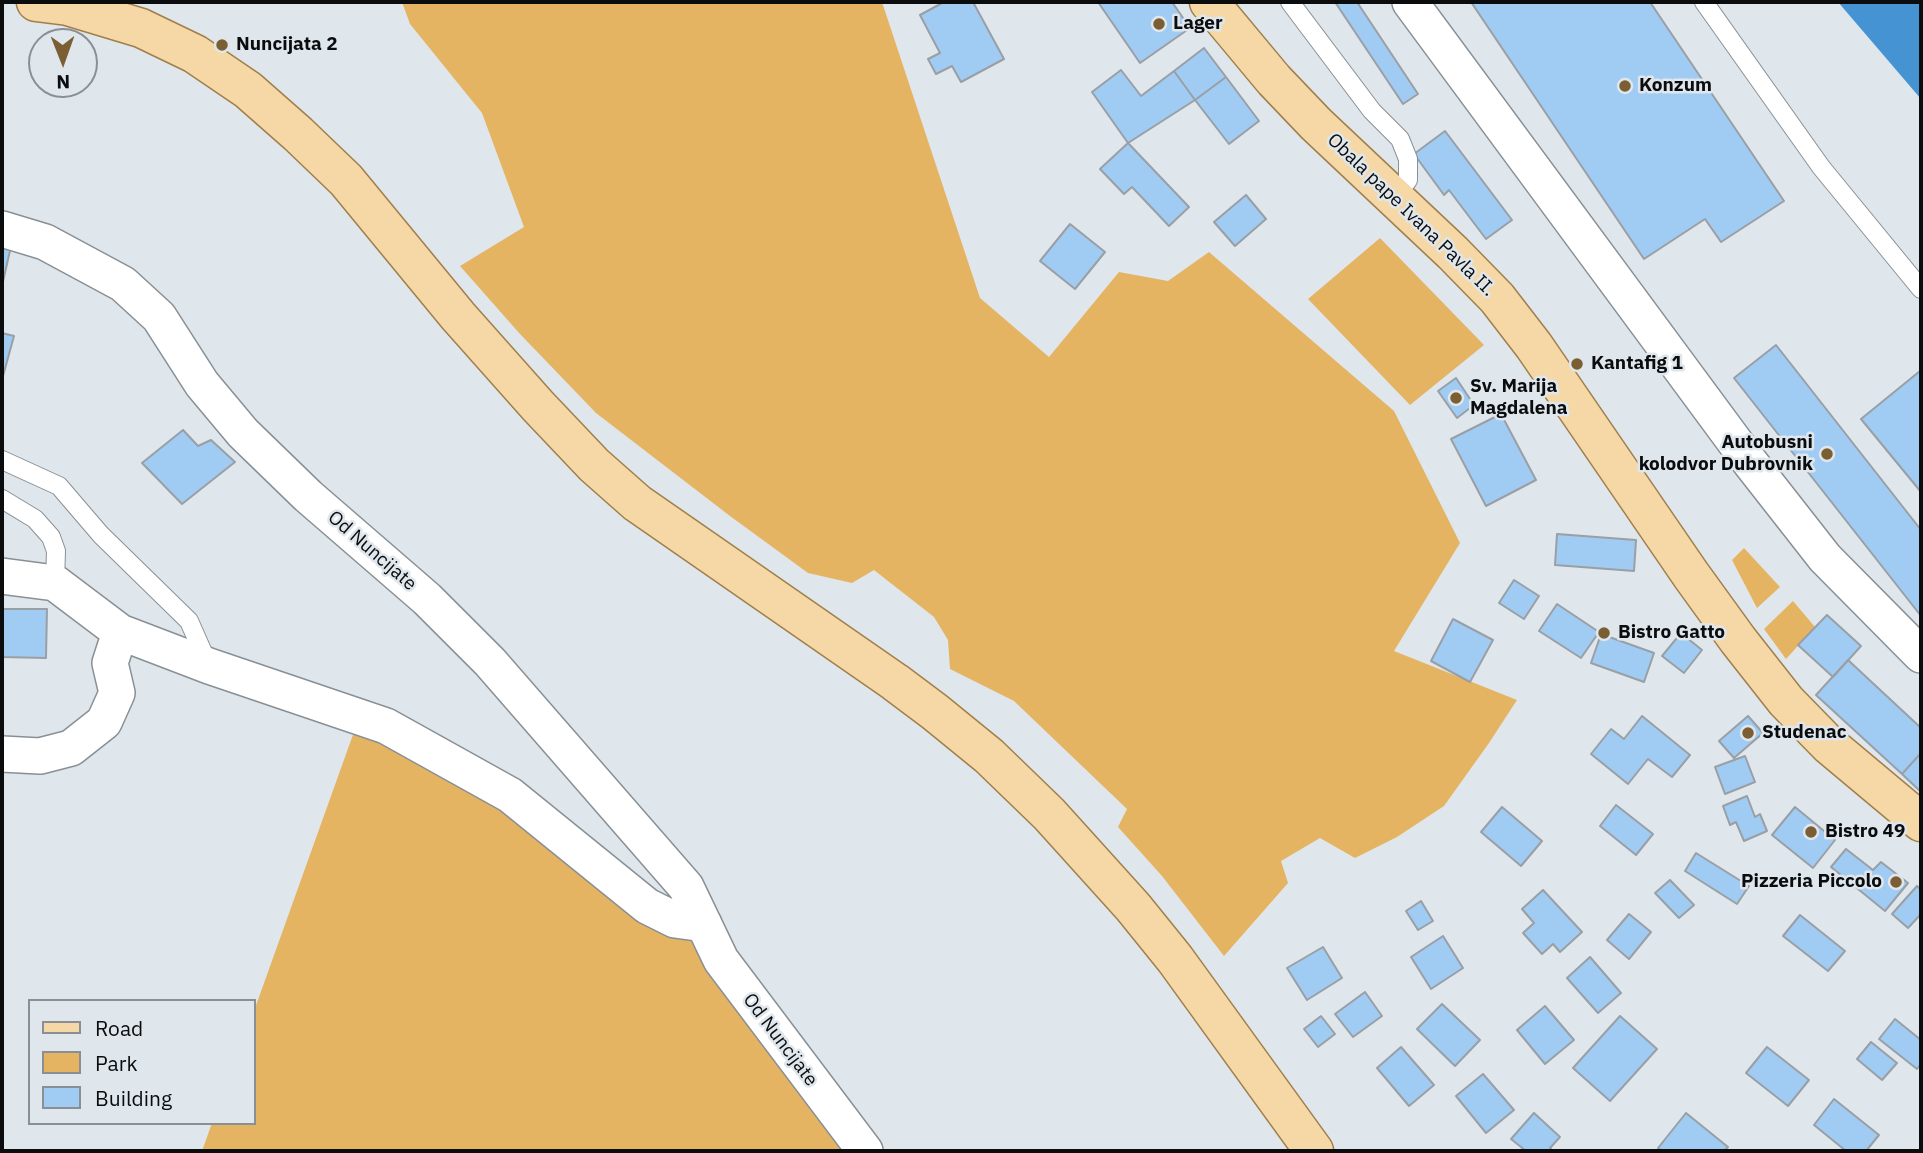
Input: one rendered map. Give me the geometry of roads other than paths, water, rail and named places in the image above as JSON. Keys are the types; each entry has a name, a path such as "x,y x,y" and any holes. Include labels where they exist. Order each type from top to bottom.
{"main road":[{"path":"36,2 68,6 141,28 195,54 248,90 298,134 346,180 458,316 594,465 666,525 915,697 989,756 1049,814 1133,907 1166,948 1314,1151"},
{"name":"Obala pape Ivana Pavla II.","path":"1209,2 1274,80 1316,124 1497,298 1534,346 1691,575 1786,701 1829,745 1921,822"}],"street":[{"path":"1410,2 1766,483 1825,558 1921,655"},
{"name":"Od Nuncijate","path":"2,229 45,242 123,284 159,317 202,384 243,433 308,496 427,599 490,662 687,887 721,960 865,1151"},
{"path":"2,576 55,583 120,632 209,666 386,726 510,794 647,906 675,920 704,924"},
{"path":"2,754 40,756 71,748 104,722 117,692 110,663 120,632"}],"lane":[{"path":"1290,2 1372,111 1400,139 1408,159 1408,180 1394,198"},
{"path":"1704,2 1821,167 1921,289"},
{"path":"2,460 59,486 101,535 189,621 209,666"},
{"path":"2,499 35,519 51,537 56,551 55,583"}],"water":[{"path":"1838,2 1921,2 1921,99"}],"place":[{"name":"Lager","path":"1159,24"},
{"name":"Nuncijata 2","path":"222,45"},
{"name":"Konzum","path":"1625,86"},
{"name":"Kantafig 1","path":"1577,364"},
{"name":"Sv. Marija Magdalena","path":"1456,398"},
{"name":"Autobusni kolodvor Dubrovnik","path":"1827,454"},
{"name":"Bistro Gatto","path":"1604,633"},
{"name":"Studenac","path":"1748,733"},
{"name":"Bistro 49","path":"1811,832"},
{"name":"Pizzeria Piccolo","path":"1896,882"}]}
